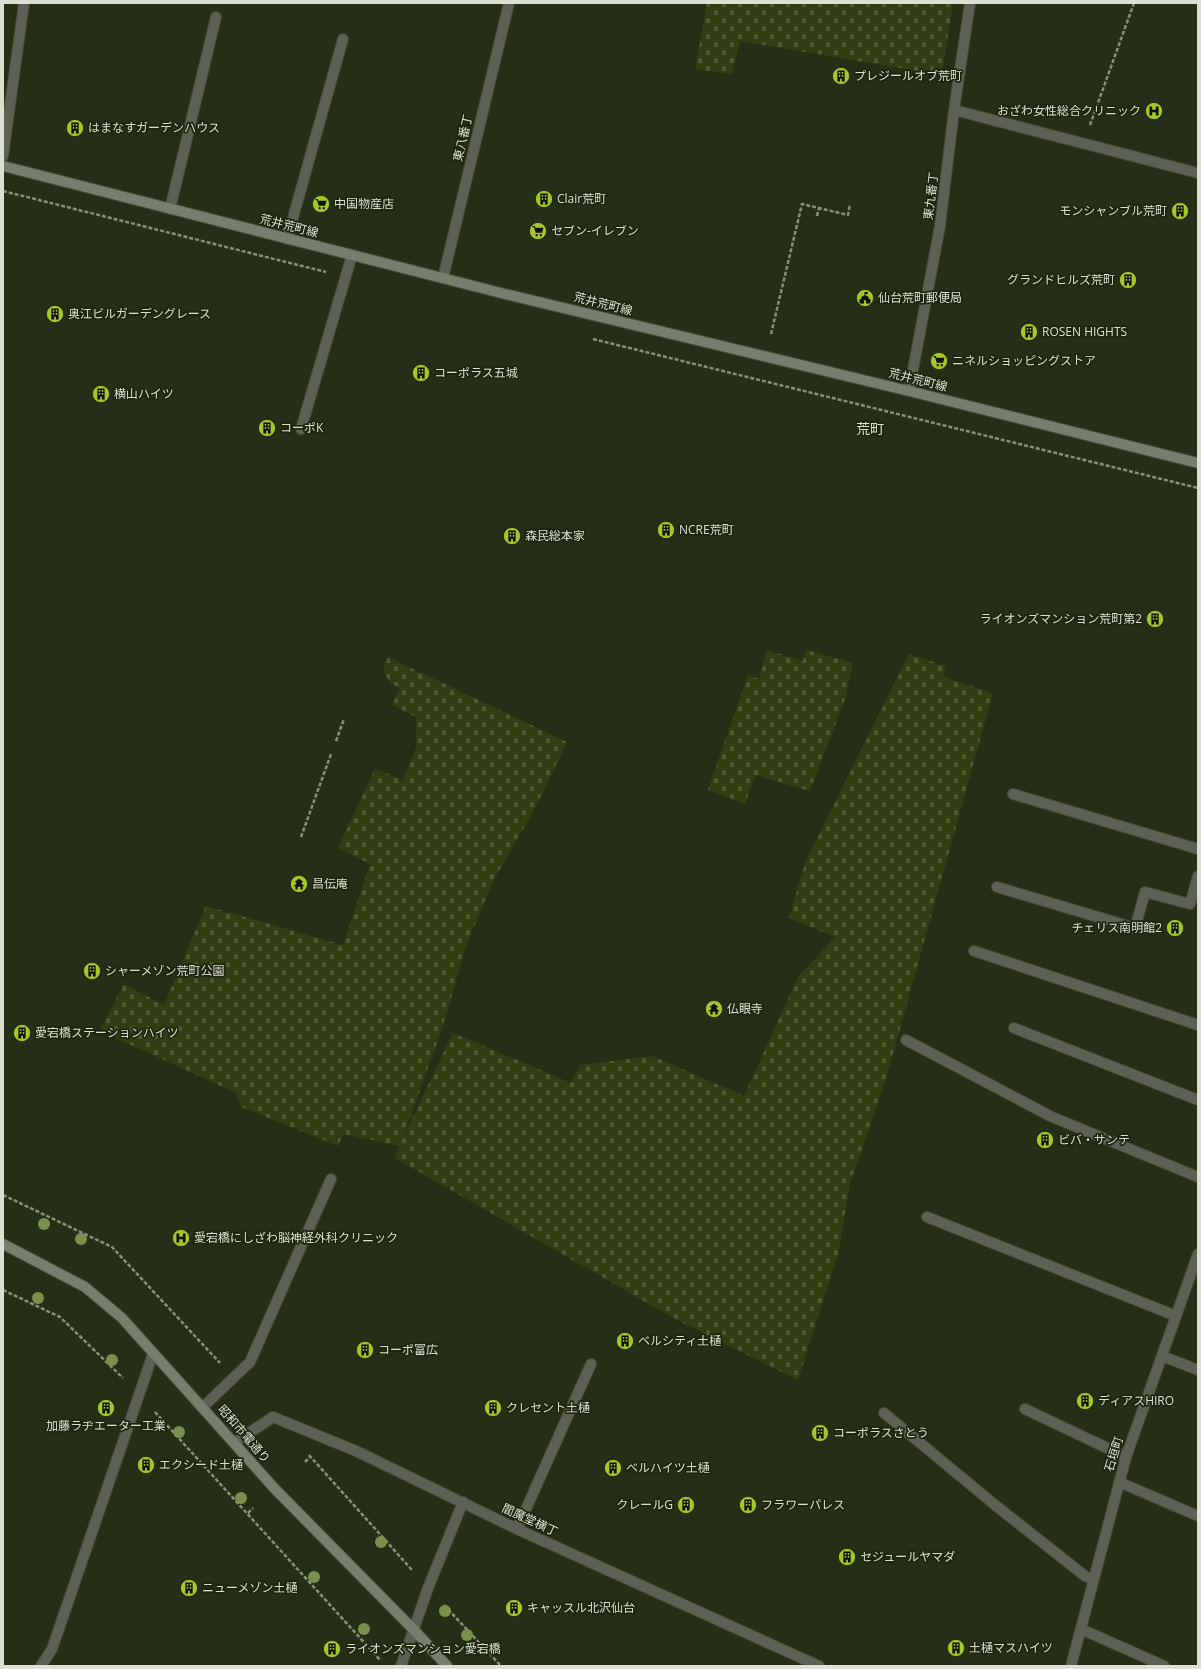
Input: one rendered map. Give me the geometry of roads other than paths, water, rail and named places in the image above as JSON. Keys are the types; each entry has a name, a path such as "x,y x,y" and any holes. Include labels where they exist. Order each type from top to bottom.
{"main road":[{"name":"荒井荒町線","path":"3,166 443,278 1198,463"},
{"name":"昭和市電通り","path":"3,1244 85,1286 122,1318 275,1489 414,1630 447,1666"}],"street":[{"path":"3,156 24,3"},
{"name":"東八番丁","path":"443,278 509,3"},
{"name":"東九番丁","path":"909,391 940,226 954,110 970,3"},
{"path":"170,209 216,17"},
{"path":"287,239 343,38"},
{"path":"954,110 1084,142 1198,173"},
{"path":"302,428 352,255"},
{"path":"1013,794 1198,849"},
{"path":"997,887 1135,928 1145,892 1190,904 1198,876"},
{"path":"974,951 1198,1025"},
{"path":"1014,1028 1198,1100"},
{"path":"906,1040 1052,1117 1198,1177"},
{"path":"203,1407 250,1362 331,1179"},
{"path":"927,1217 1176,1316"},
{"name":"石垣町","path":"1071,1666 1126,1457 1198,1254"},
{"path":"41,1666 52,1649 138,1393 153,1354"},
{"path":"1162,1356 1198,1370"},
{"path":"517,1529 591,1364"},
{"path":"1025,1409 1126,1457"},
{"path":"884,1413 995,1505 1085,1576 1093,1580"},
{"name":"閻魔堂横丁","path":"234,1443 273,1417 356,1451 517,1529 819,1666"},
{"path":"1119,1482 1198,1516"},
{"path":"401,1666 428,1588 463,1502"},
{"path":"1081,1629 1164,1666"}],"place":[{"name":"プレジールオブ荒町","path":"841,76"},
{"name":"おざわ女性総合クリニック","path":"1154,111"},
{"name":"はまなすガーデンハウス","path":"75,128"},
{"name":"Clair荒町","path":"544,199"},
{"name":"中国物産店","path":"321,204"},
{"name":"モンシャンブル荒町","path":"1180,211"},
{"name":"セブン-イレブン","path":"538,231"},
{"name":"グランドヒルズ荒町","path":"1128,280"},
{"name":"仙台荒町郵便局","path":"865,298"},
{"name":"奥江ビルガーデングレース","path":"55,314"},
{"name":"ROSEN HIGHTS","path":"1029,332"},
{"name":"ニネルショッピングストア","path":"939,361"},
{"name":"コーポラス五城","path":"421,373"},
{"name":"横山ハイツ","path":"101,394"},
{"name":"コーポK","path":"267,428"},
{"name":"NCRE荒町","path":"666,530"},
{"name":"森民総本家","path":"512,536"},
{"name":"ライオンズマンション荒町第2","path":"1155,619"},
{"name":"昌伝庵","path":"299,884"},
{"name":"チェリス南明館2","path":"1175,928"},
{"name":"シャーメゾン荒町公園","path":"92,971"},
{"name":"仏眼寺","path":"714,1009"},
{"name":"愛宕橋ステーションハイツ","path":"22,1033"},
{"name":"ビバ・サンテ","path":"1045,1140"},
{"name":"愛宕橋にしざわ脳神経外科クリニック","path":"181,1238"},
{"name":"ベルシティ土樋","path":"625,1341"},
{"name":"コーポ富広","path":"365,1350"},
{"name":"ディアスHIRO","path":"1085,1401"},
{"name":"加藤ラヂエーター工業","path":"106,1408"},
{"name":"クレセント土樋","path":"493,1408"},
{"name":"コーポラスさとう","path":"820,1433"},
{"name":"エクシード土樋","path":"146,1465"},
{"name":"ベルハイツ土樋","path":"613,1468"},
{"name":"クレールG","path":"686,1505"},
{"name":"フラワーパレス","path":"748,1505"},
{"name":"セジュールヤマダ","path":"847,1557"},
{"name":"ニューメゾン土樋","path":"189,1588"},
{"name":"キャッスル北沢仙台","path":"514,1608"},
{"name":"土樋マスハイツ","path":"956,1648"},
{"name":"ライオンズマンション愛宕橋","path":"332,1649"}],"district":[{"name":"荒町","path":"870,429"}]}
